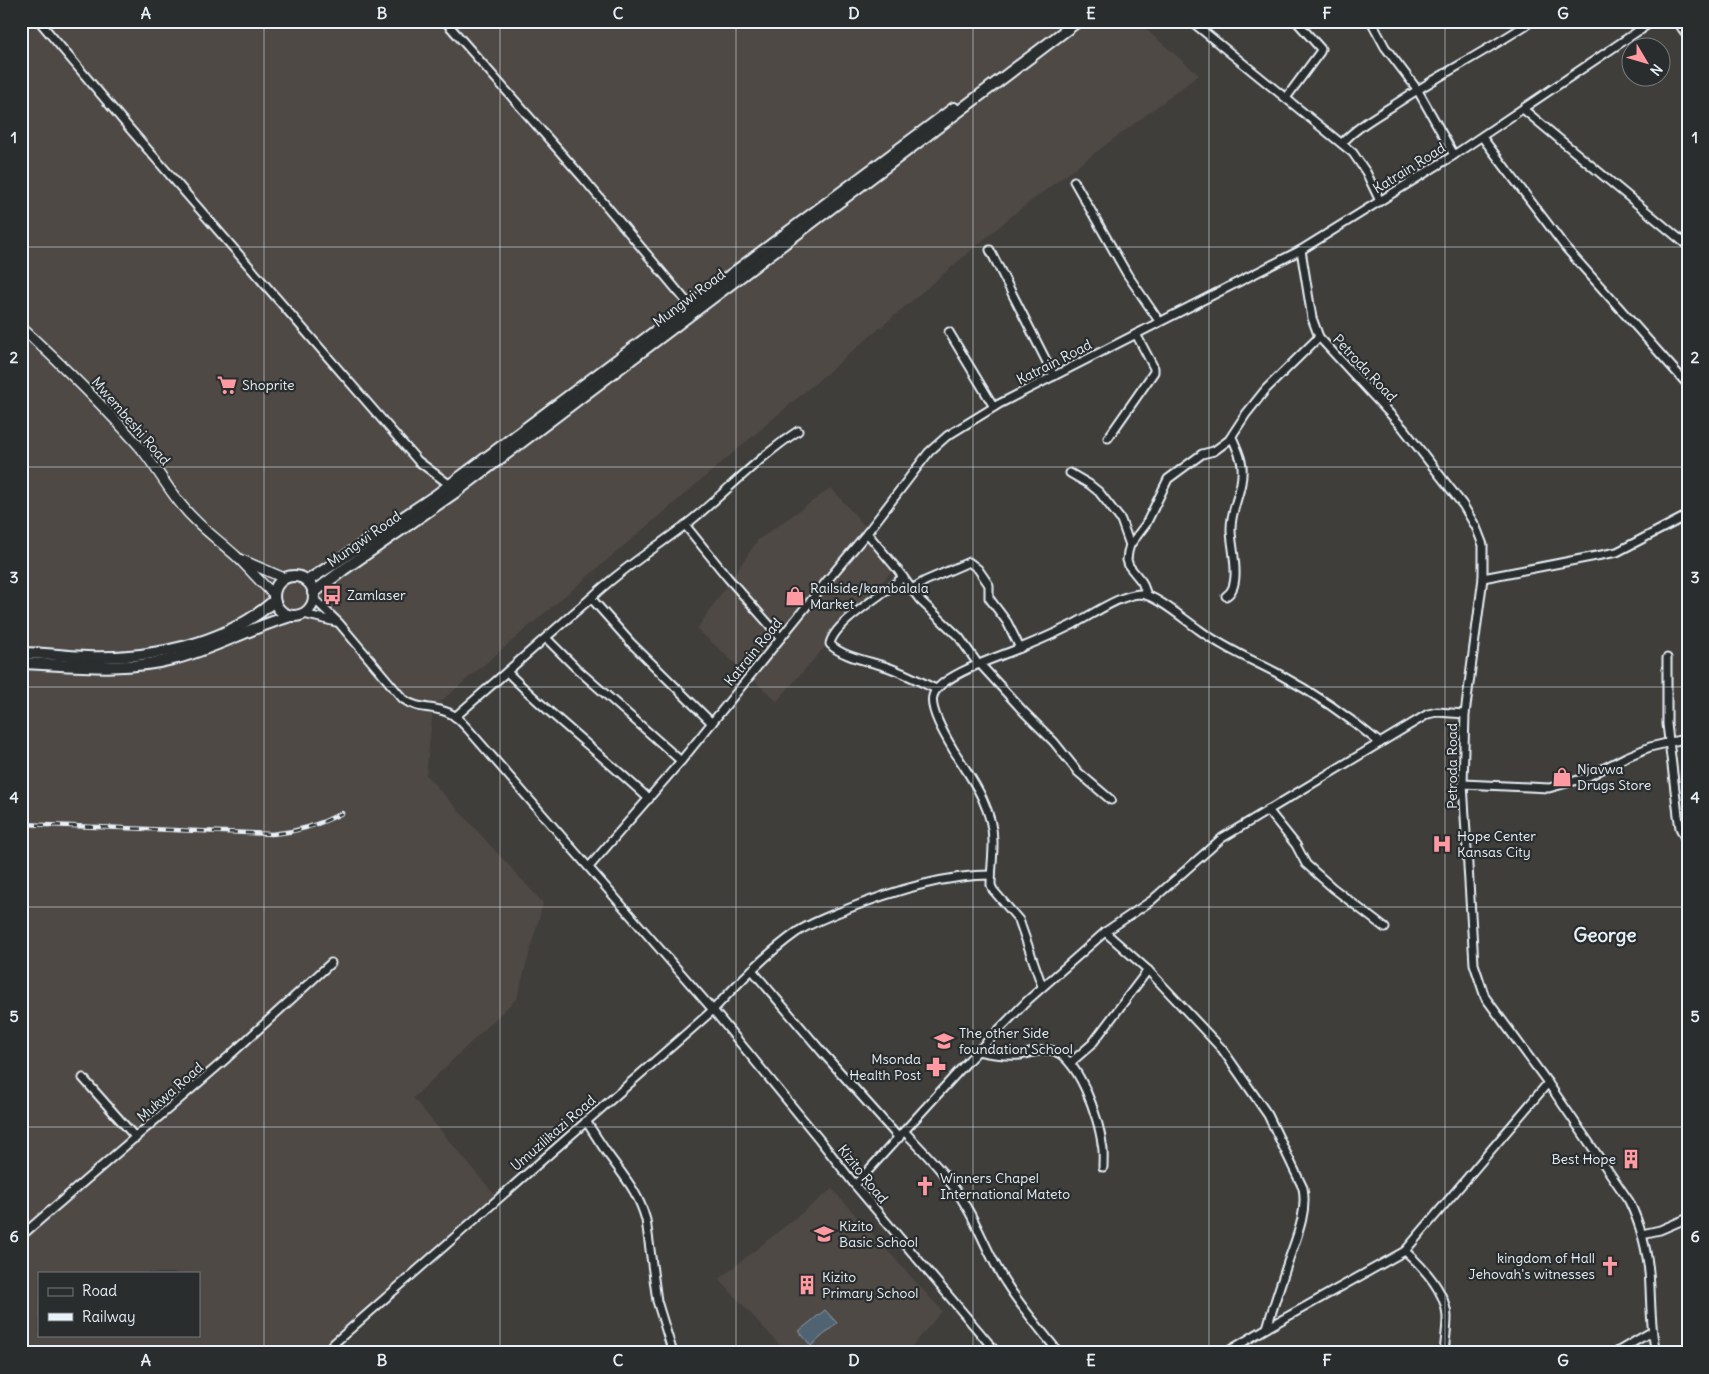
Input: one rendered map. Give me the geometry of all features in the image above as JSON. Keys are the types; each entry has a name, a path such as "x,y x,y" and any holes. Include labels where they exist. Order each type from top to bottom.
{"main road":[{"name":"Mungwi Road","path":"314,596 343,570 458,491 929,125 1007,70 1071,21"},
{"name":"Mungwi Road","path":"307,581 450,485 692,309 1078,21"},
{"path":"21,663 103,667 154,664 197,653 263,625 304,614 309,610 314,596 307,581 296,576 284,578 277,585 274,598 278,610 292,616"},
{"path":"21,652 104,657 164,652 184,647 235,626 258,614 274,598"}],"street":[{"path":"38,21 418,461 450,485"},
{"path":"445,21 582,178 692,309"},
{"path":"1191,21 1353,153 1359,160 1380,201"},
{"path":"1286,98 1321,49 1296,21"},
{"path":"1371,21 1384,47 1417,89 1454,155"},
{"path":"1342,143 1359,127 1417,89 1502,41 1532,21"},
{"path":"1634,21 1641,30"},
{"name":"Katrain Road","path":"589,867 681,761 867,533 929,452 947,436 994,407 1301,250 1482,137 1653,21"},
{"path":"1677,21 1688,37"},
{"path":"1523,109 1688,246"},
{"path":"1482,137 1566,248 1688,385"},
{"path":"1074,182 1127,274 1159,321"},
{"path":"990,250 1054,376"},
{"name":"Petroda Road","path":"1301,250 1312,318 1319,337 1402,428 1463,505 1476,527 1483,545 1483,578 1465,714 1464,784 1474,964 1485,998 1548,1082 1629,1201 1638,1219 1650,1286 1651,1332 1656,1353"},
{"name":"Mwembeshi Road","path":"21,328 62,366 117,422 140,448 178,501 198,524 237,557"},
{"path":"949,332 994,407"},
{"path":"1108,438 1154,372 1154,368 1136,334"},
{"path":"1319,337 1266,389 1246,414 1232,437 1220,448 1202,454 1168,479 1146,524 1130,545 1128,563 1142,582 1147,595 1235,653 1283,677 1328,703 1380,743"},
{"path":"314,596 403,699 412,705 442,710 456,717 622,570 685,525 780,443 798,431"},
{"path":"1226,596 1232,591 1235,582 1231,523 1243,481 1241,459 1232,437"},
{"path":"1070,473 1089,484 1098,492 1121,520 1130,545"},
{"path":"1483,578 1617,552 1688,515"},
{"path":"685,525 728,578 781,638"},
{"path":"867,533 926,606 959,637 979,664 1054,742 1078,772 1111,800"},
{"path":"237,557 284,578"},
{"path":"237,557 274,598"},
{"path":"912,589 925,581 970,562 989,585 989,598 1007,622 1020,648"},
{"path":"903,577 858,611 843,625 830,641 830,644 836,650 870,663 892,668 936,689"},
{"path":"1042,986 1019,920 990,885 994,843 987,810 982,797 947,740 936,716 932,700 933,694 940,684 979,664 1071,625 1127,596 1147,595"},
{"path":"591,598 631,643 712,723"},
{"path":"304,614 339,623"},
{"path":"546,638 576,668 681,761"},
{"path":"1667,658 1667,724 1680,828 1688,844"},
{"path":"507,672 541,705 619,771 648,799"},
{"path":"855,1185 978,1051 1042,986 1105,932 1150,901 1222,838 1428,714 1437,712 1465,714"},
{"name":"Kizito Road","path":"456,717 713,1010 855,1185 997,1353"},
{"path":"1464,784 1535,789 1556,787 1585,778 1626,756 1650,747 1688,738"},
{"path":"1268,810 1296,846 1306,864 1385,928"},
{"name":"Umuzilikazi Road","path":"322,1353 713,1010 769,954 799,931 839,912 893,893 949,878 991,875"},
{"path":"1105,932 1148,970 1222,1049 1268,1115 1303,1188 1304,1207 1267,1328"},
{"name":"Mukwa Road","path":"21,1236 227,1058 331,963"},
{"path":"752,970 899,1138"},
{"path":"1070,1063 1092,1044 1148,970"},
{"path":"978,1051 994,1055 1012,1055 1050,1050 1062,1056 1070,1063 1077,1072 1094,1113 1102,1141 1103,1166"},
{"path":"84,1078 136,1138"},
{"path":"1225,1353 1405,1251 1537,1098 1548,1082"},
{"path":"586,1121 638,1196 643,1208 658,1301 674,1353"},
{"path":"904,1131 955,1188 968,1208 1005,1282 1059,1353"},
{"path":"1642,1234 1660,1230 1688,1218"},
{"path":"1405,1251 1427,1272 1445,1307 1447,1316 1444,1353"},
{"path":"1615,1353 1651,1332"}],"shaded area":[{"path":"21,21 1136,21 1199,75 1015,213 433,708 426,775 543,903 517,998 413,1098 499,1200 327,1353 21,1353"},
{"name":"Railside/kambalala Market","path":"831,488 898,564 777,701 697,629 758,540"},
{"name":"Kizito Basic School","path":"832,1189 942,1311 906,1353 787,1353 719,1279"}],"water":[{"path":"825,1310 837,1323 811,1346 799,1331"}],"railway":[{"path":"21,824 272,834 291,832 308,827 342,813"}],"place":[{"name":"Shoprite","path":"227,385"},
{"name":"Zamlaser","path":"332,595"},
{"name":"Railside/kambalala Market","path":"795,596"},
{"name":"Njavwa Drugs Store","path":"1562,777"},
{"name":"Hope Center Kansas City","path":"1442,844"},
{"name":"The other Side foundation School","path":"944,1041"},
{"name":"Msonda Health Post","path":"936,1067"},
{"name":"Best Hope","path":"1631,1159"},
{"name":"Winners Chapel International Mateto","path":"925,1186"},
{"name":"Kizito Basic School","path":"824,1234"},
{"name":"kingdom of Hall Jehovah's witnesses","path":"1610,1266"},
{"name":"Kizito Primary School","path":"807,1285"}],"district":[{"name":"George","path":"1605,935"}]}
